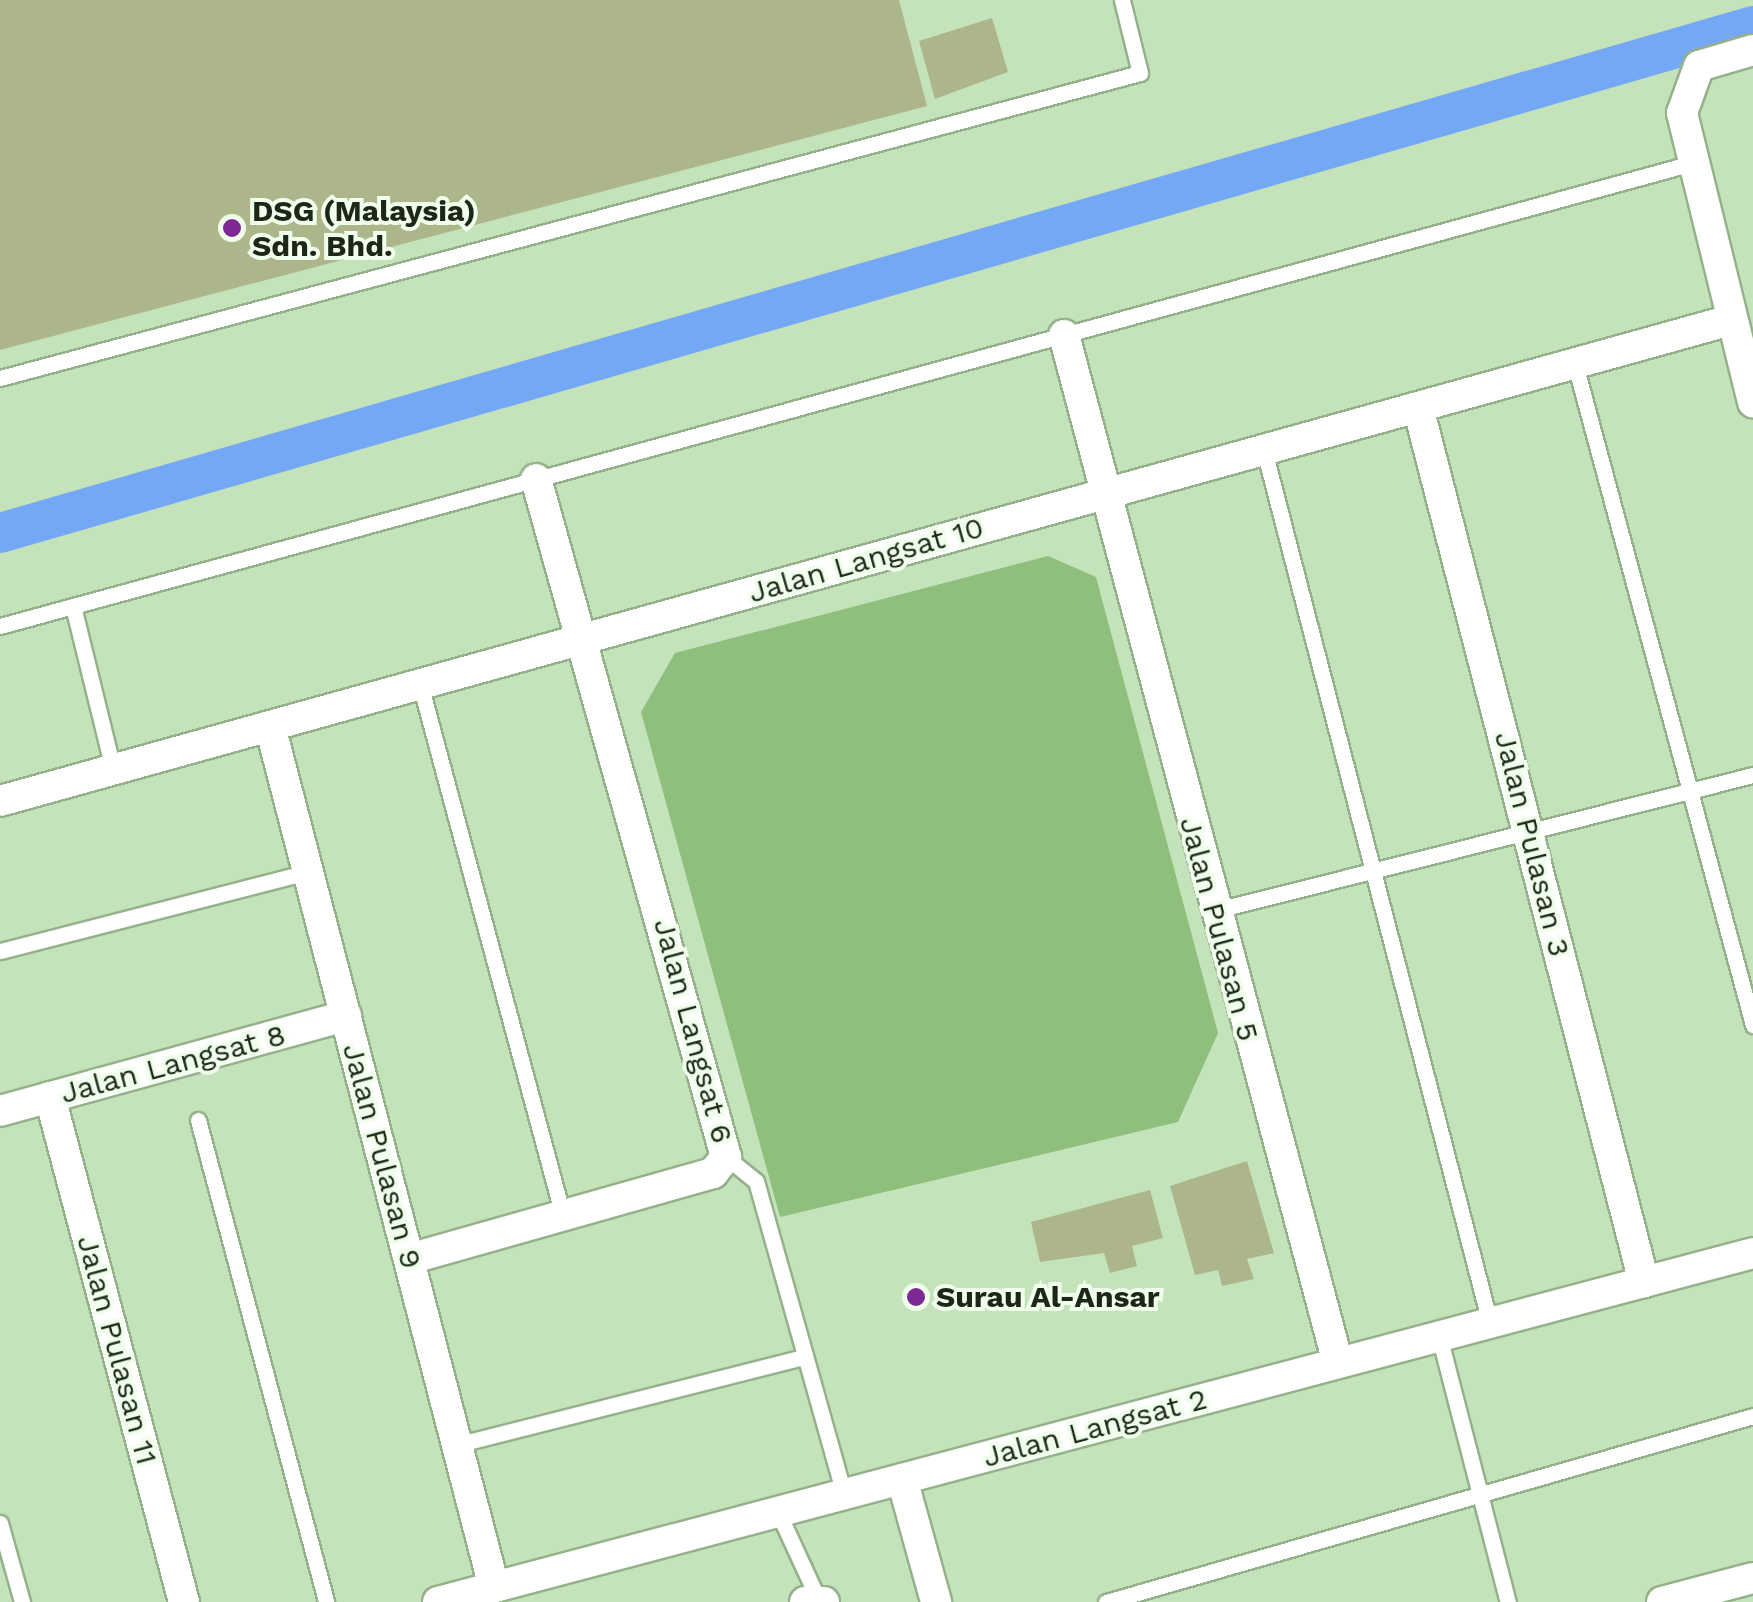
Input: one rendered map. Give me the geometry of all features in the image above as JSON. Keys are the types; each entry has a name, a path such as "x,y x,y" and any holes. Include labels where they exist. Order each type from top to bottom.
{"street":[{"path":"1753,50 1699,66 1684,89 1693,163 1753,402"},
{"name":"Jalan Langsat 10","path":"0,801 1732,320"},
{"name":"Jalan Pulasan 5","path":"1064,335 1213,911 1338,1364"},
{"name":"Jalan Pulasan 3","path":"1418,407 1644,1282"},
{"name":"Jalan Langsat 6","path":"409,1259 714,1174 726,1158 585,639 536,479"},
{"name":"Jalan Pulasan 9","path":"270,726 494,1587"},
{"name":"Jalan Langsat 8","path":"0,1111 346,1016"},
{"name":"Jalan Pulasan 11","path":"50,1097 184,1602"},
{"name":"Jalan Langsat 2","path":"438,1602 1753,1253"},
{"path":"902,1479 936,1602"},
{"path":"1662,1602 1753,1578"}],"lane":[{"path":"0,378 1140,73 1122,0"},
{"path":"0,626 1693,163"},
{"path":"1575,364 1753,1025"},
{"path":"1264,450 1490,1323"},
{"path":"73,606 113,769"},
{"path":"420,684 562,1216"},
{"path":"1213,911 1753,776"},
{"path":"0,952 308,872"},
{"path":"198,1120 326,1602"},
{"path":"726,1158 756,1182 844,1494"},
{"path":"1439,1336 1508,1602"},
{"path":"456,1444 806,1357"},
{"path":"1106,1602 1479,1489 1753,1416"},
{"path":"778,1512 816,1601"},
{"path":"0,1524 22,1602"}],"green space":[{"path":"1048,556 1096,577 1218,1033 1178,1122 780,1217 641,712 675,653"}],"building":[{"name":"DSG (Malaysia) Sdn. Bhd.","path":"0,0 899,0 927,106 0,350"},
{"path":"992,18 1008,72 935,99 919,41"},
{"path":"1247,1161 1274,1253 1247,1259 1254,1279 1222,1286 1218,1270 1195,1275 1170,1186"},
{"path":"1150,1190 1163,1238 1132,1246 1137,1266 1110,1273 1104,1253 1040,1262 1031,1222"}],"waterway":[{"path":"0,533 1753,26"}],"place":[{"name":"DSG (Malaysia) Sdn. Bhd.","path":"232,228"},
{"name":"Surau Al-Ansar","path":"916,1297"}]}
